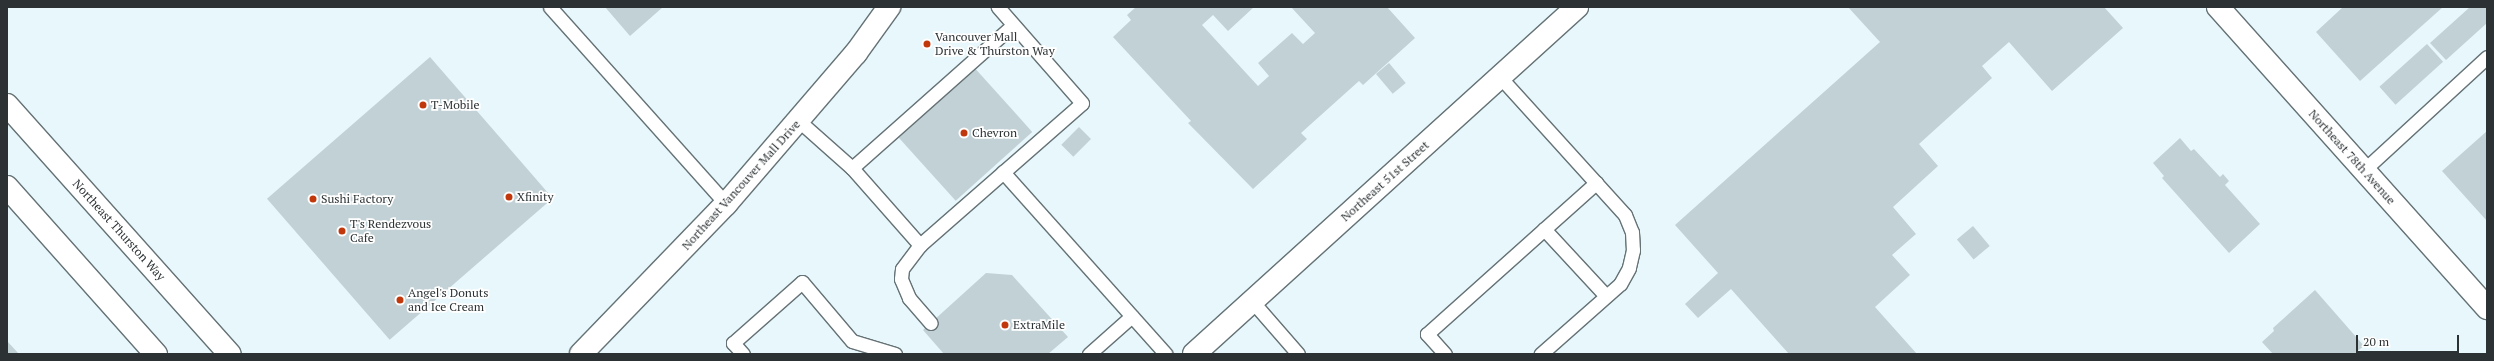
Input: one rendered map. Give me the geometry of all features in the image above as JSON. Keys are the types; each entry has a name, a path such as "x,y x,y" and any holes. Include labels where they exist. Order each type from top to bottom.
{"main road":[{"name":"Northeast Vancouver Mall Drive","path":"581,354 726,204 856,53 889,7"},
{"name":"Northeast 51st Street","path":"1194,354 1577,7"},
{"name":"Northeast 78th Avenue","path":"2218,7 2487,308"},
{"name":"Northeast Thurston Way","path":"7,105 230,354"},
{"path":"7,188 156,354"}],"lane":[{"path":"550,7 726,204"},
{"path":"931,323 909,298 901,279 902,269 920,245 1082,103 998,7"},
{"path":"852,168 1013,25"},
{"path":"2364,170 2487,57"},
{"path":"1500,77 1625,215 1632,238 1633,250 1629,268 1620,284 1541,354"},
{"path":"799,121 852,168 920,245"},
{"path":"1003,172 1166,354"},
{"path":"1445,354 1427,334 1596,183"},
{"path":"1544,229 1606,296"},
{"path":"743,354 733,343 802,282 852,342 895,354"},
{"path":"1252,301 1298,354"},
{"path":"1089,354 1132,316"}],"building":[{"path":"605,7 663,7 630,36"},
{"path":"1136,7 1254,7 1228,31 1213,15 1202,25 1258,86 1269,76 1258,63 1292,33 1303,44 1315,33 1291,7 1387,7 1415,38 1363,85 1359,81 1301,133 1307,139 1253,189 1188,123 1191,121 1113,37 1131,20 1127,15"},
{"path":"1848,7 2104,7 2123,28 2052,91 2009,42 1982,66 1992,78 1919,144 1938,166 1893,207 1916,234 1892,255 1910,275 1875,307 1917,354 1789,354 1731,289 1698,318 1685,304 1718,273 1675,225 1880,42"},
{"path":"2343,7 2443,7 2360,81 2316,32"},
{"path":"2470,7 2487,7 2487,23 2446,60 2430,43"},
{"path":"2427,44 2443,62 2395,105 2379,87"},
{"path":"430,57 553,198 390,340 267,199"},
{"path":"1389,63 1406,83 1393,94 1376,74"},
{"name":"Chevron","path":"972,65 1032,132 956,201 895,134"},
{"path":"1079,127 1091,139 1073,157 1061,145"},
{"path":"2487,131 2487,221 2442,171"},
{"path":"2180,138 2191,151 2194,149 2220,177 2223,174 2229,181 2225,185 2260,224 2229,253 2162,178 2164,176 2153,163"},
{"path":"1973,226 1990,246 1974,259 1957,239"},
{"name":"ExtraMile","path":"986,273 1012,275 1068,337 1048,354 944,354 923,330"},
{"path":"2315,290 2364,346 2356,352 2358,354 2273,354 2262,342 2274,331 2273,328"},
{"path":"7,341 19,354 7,354"}],"place":[{"name":"Vancouver Mall Drive & Thurston Way","path":"927,44"},
{"name":"T-Mobile","path":"423,105"},
{"name":"Chevron","path":"964,133"},
{"name":"Xfinity","path":"509,197"},
{"name":"Sushi Factory","path":"313,199"},
{"name":"T's Rendezvous Cafe","path":"342,231"},
{"name":"Angel's Donuts and Ice Cream","path":"400,300"},
{"name":"ExtraMile","path":"1005,325"}]}
